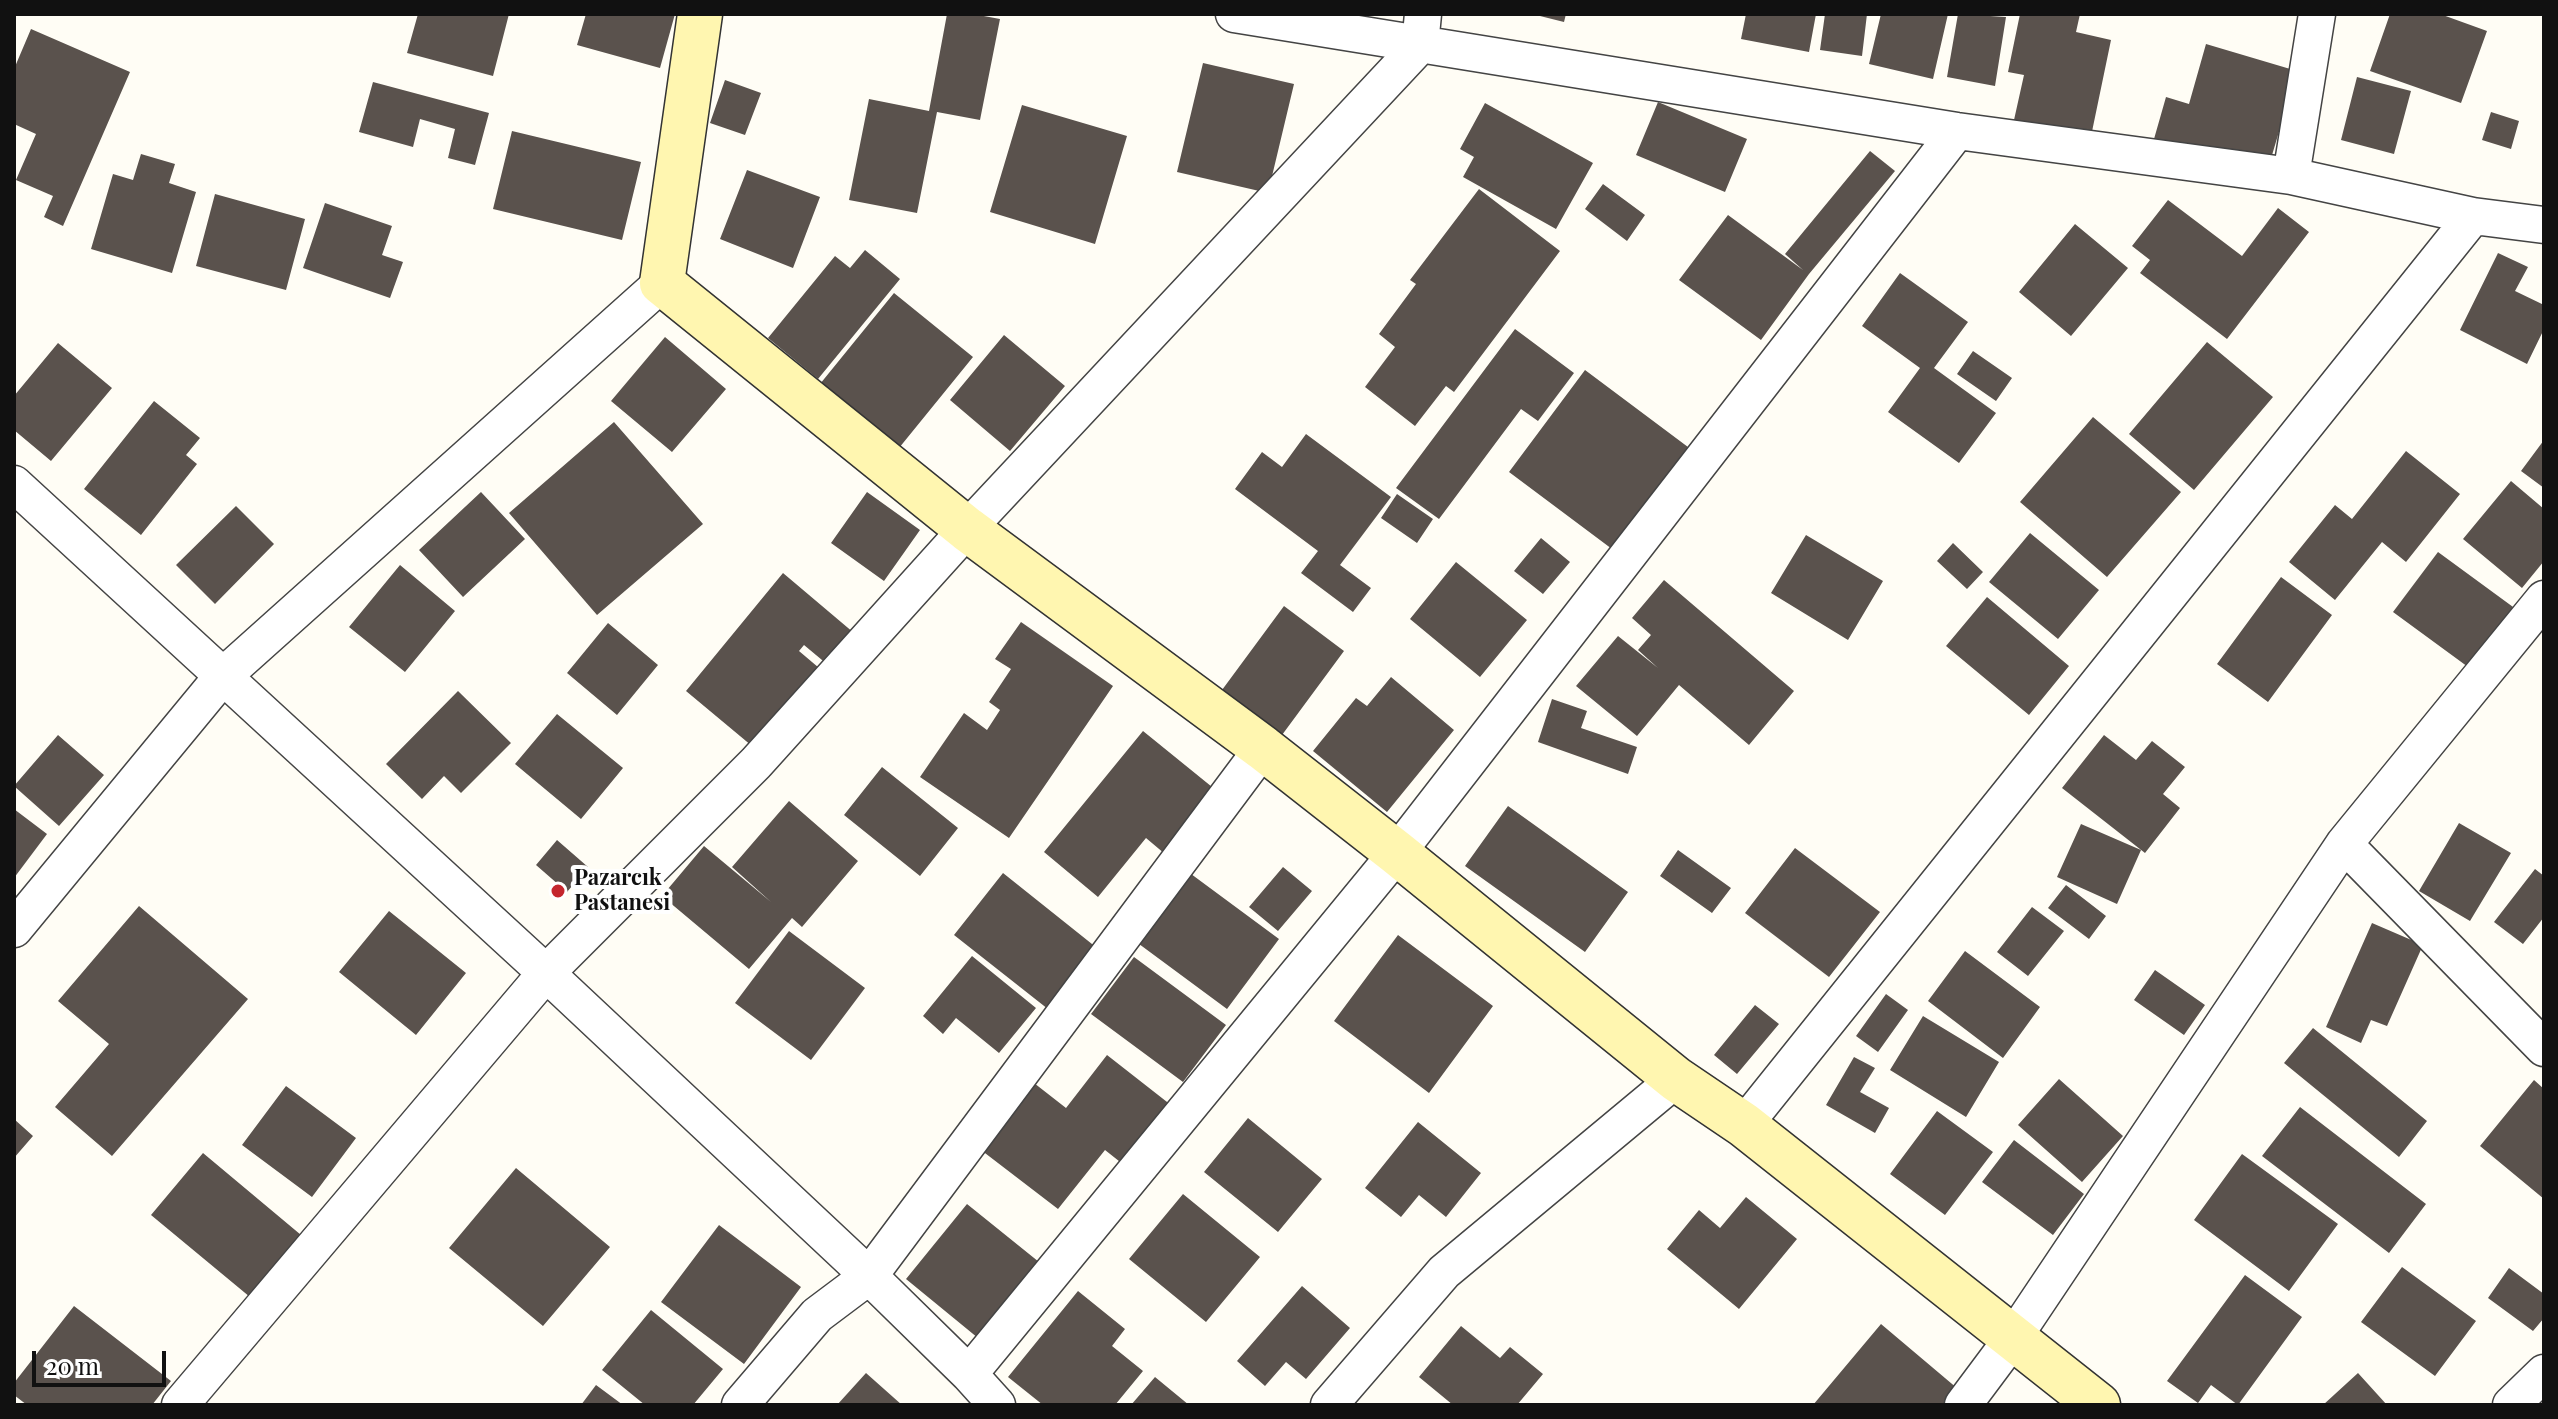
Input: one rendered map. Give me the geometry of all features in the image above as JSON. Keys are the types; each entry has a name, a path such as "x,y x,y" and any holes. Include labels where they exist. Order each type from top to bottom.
{"street":[{"path":"14,929 222,677 662,283 700,14"},
{"path":"1234,14 1421,30 1957,131 2291,176 2473,216 2544,225"},
{"path":"2291,176 2317,14"},
{"path":"180,1405 546,973 756,763 1421,30"},
{"path":"969,1374 1397,853 1957,131"},
{"path":"1744,1125 2473,216"},
{"path":"662,283 967,529 1263,748 1676,1079 1744,1125 2098,1405"},
{"path":"14,484 546,973 869,1276 997,1405"},
{"path":"1963,1405 2013,1338 2344,844 2540,611"},
{"path":"740,1405 817,1315 869,1276 1263,748"},
{"path":"2344,844 2544,1048"},
{"path":"1329,1405 1444,1272 1676,1079"},
{"path":"2511,1405 2544,1373"}],"building":[{"path":"418,14 509,14 493,76 407,53"},
{"path":"586,14 675,14 660,68 577,45"},
{"path":"947,14 973,14 1000,19 980,120 937,112 917,213 849,200 869,99 929,111"},
{"path":"1532,14 1566,14 1564,22"},
{"path":"1746,14 1816,14 1809,52 1741,39"},
{"path":"1825,14 1867,14 1862,56 1820,50"},
{"path":"1881,14 1948,14 1933,79 1869,64"},
{"path":"1958,14 2006,17 1995,86 1947,77"},
{"path":"2020,14 2080,14 2076,32 2111,40 2089,146 2012,129 2024,75 2008,72"},
{"path":"2390,14 2440,14 2487,31 2461,103 2370,71"},
{"path":"31,29 130,72 63,226 44,217 53,196 16,180 36,134 14,124 14,69"},
{"path":"2206,44 2297,71 2267,172 2154,139 2166,97 2189,104"},
{"path":"1203,63 1294,84 1268,193 1177,172"},
{"path":"2357,77 2411,91 2394,154 2341,140"},
{"path":"725,80 761,93 745,135 710,123"},
{"path":"373,82 489,113 475,165 448,158 455,129 420,119 413,147 359,132"},
{"path":"1658,102 1747,139 1725,192 1636,155"},
{"path":"1485,103 1593,163 1556,229 1463,177 1474,157 1460,149"},
{"path":"1022,105 1127,136 1095,244 990,212"},
{"path":"2491,112 2519,121 2511,149 2482,140"},
{"path":"512,131 641,162 622,240 493,209"},
{"path":"1870,151 1895,171 1809,274 1761,340 1679,280 1728,215 1803,270 1785,254"},
{"path":"141,154 175,164 169,183 196,192 172,273 91,249 113,174 133,180"},
{"path":"747,170 820,197 793,268 720,239"},
{"path":"1603,184 1645,215 1627,241 1585,209"},
{"path":"1479,189 1560,251 1454,392 1446,386 1415,426 1365,387 1395,347 1379,334 1416,284 1410,280"},
{"path":"215,194 305,219 286,290 196,266"},
{"path":"2168,200 2242,256 2278,208 2309,232 2227,339 2140,273 2150,260 2132,246"},
{"path":"325,203 392,226 382,255 403,262 390,298 303,268"},
{"path":"2075,224 2128,268 2071,336 2019,292"},
{"path":"865,250 900,279 818,379 768,338 835,256 850,268"},
{"path":"2498,253 2528,267 2515,291 2544,305 2544,329 2527,364 2460,330"},
{"path":"1900,273 1968,322 1934,368 1996,413 1959,463 1888,412 1920,368 1862,326"},
{"path":"894,293 973,357 899,448 820,384"},
{"path":"1515,329 1574,373 1538,421 1521,409 1439,519 1396,488"},
{"path":"1004,335 1065,386 1010,451 950,400"},
{"path":"665,337 726,389 672,452 611,401"},
{"path":"2207,342 2273,397 2194,490 2129,434"},
{"path":"58,343 112,388 51,461 14,430 14,396"},
{"path":"1973,351 2012,378 1996,401 1957,374"},
{"path":"1585,370 1700,456 1612,549 1509,472"},
{"path":"154,401 200,438 186,455 197,464 141,535 84,489"},
{"path":"2093,417 2181,492 2107,577 2020,502"},
{"path":"614,422 703,524 597,615 509,513"},
{"path":"1306,434 1391,497 1340,565 1371,588 1353,612 1301,573 1318,551 1235,489 1262,452 1282,467"},
{"path":"2544,440 2544,488 2521,471"},
{"path":"2406,451 2460,494 2406,562 2382,542 2335,600 2289,562 2335,505 2352,519"},
{"path":"2511,481 2544,509 2544,561 2522,588 2463,539"},
{"path":"481,492 525,539 463,597 419,550"},
{"path":"867,492 920,530 884,581 831,543"},
{"path":"1397,494 1433,519 1417,543 1381,518"},
{"path":"236,506 274,544 215,604 176,565"},
{"path":"2030,533 2099,590 2058,639 1989,582"},
{"path":"1806,535 1883,581 1848,640 1771,593"},
{"path":"1541,538 1570,562 1543,594 1514,571"},
{"path":"1953,543 1983,572 1967,589 1937,561"},
{"path":"2438,552 2524,615 2479,675 2393,612"},
{"path":"1456,562 1527,620 1480,677 1410,619"},
{"path":"400,565 455,611 405,672 349,627"},
{"path":"783,573 854,633 828,665 804,645 799,651 825,673 752,746 686,691"},
{"path":"2281,577 2332,615 2268,702 2217,664"},
{"path":"1664,580 1794,691 1749,745 1679,685 1637,736 1576,686 1618,636 1658,668 1638,650 1651,635 1632,618"},
{"path":"1987,597 2069,666 2029,715 1946,646"},
{"path":"1284,606 1344,651 1282,735 1222,690"},
{"path":"1021,622 1113,686 1009,838 920,777 964,713 987,730 1000,710 989,702 1011,669 995,659"},
{"path":"608,623 658,665 617,715 567,673"},
{"path":"1391,677 1454,730 1387,812 1313,751 1356,698 1367,706"},
{"path":"458,691 511,743 461,793 444,776 422,799 386,764"},
{"path":"1552,699 1587,711 1581,728 1637,747 1628,774 1538,742"},
{"path":"557,714 623,768 581,819 515,764"},
{"path":"1143,731 1217,791 1165,854 1146,838 1098,897 1044,852"},
{"path":"58,735 104,775 59,826 14,786"},
{"path":"2104,735 2136,760 2152,741 2185,767 2163,794 2180,808 2145,853 2062,788"},
{"path":"882,767 958,828 920,876 844,815"},
{"path":"789,801 858,861 802,927 792,918 749,969 662,896 704,846 771,902 732,867"},
{"path":"1508,806 1628,892 1585,952 1465,866"},
{"path":"14,809 47,834 14,878"},
{"path":"2459,823 2511,853 2470,921 2419,891"},
{"path":"2081,824 2141,850 2117,904 2057,877"},
{"path":"557,840 588,867 567,892 536,865"},
{"path":"1795,848 1880,912 1829,977 1745,913"},
{"path":"1678,850 1731,888 1712,913 1660,876"},
{"path":"1283,867 1312,891 1278,931 1249,907"},
{"path":"2535,869 2544,876 2544,917 2523,944 2494,922"},
{"path":"1187,871 1279,939 1227,1009 1135,941"},
{"path":"1003,873 1102,952 1053,1013 954,935"},
{"path":"2066,885 2106,916 2089,939 2048,908"},
{"path":"139,906 248,999 112,1156 55,1107 109,1044 58,1001"},
{"path":"2032,907 2064,931 2028,976 1997,952"},
{"path":"389,911 466,973 416,1035 339,972"},
{"path":"2372,923 2423,945 2387,1026 2371,1020 2361,1043 2326,1027"},
{"path":"789,931 865,988 811,1060 735,1003"},
{"path":"1398,935 1493,1006 1429,1093 1334,1021"},
{"path":"1965,951 2040,1007 2003,1058 1928,1001"},
{"path":"972,956 1036,1008 999,1053 956,1018 943,1034 923,1016"},
{"path":"1134,957 1226,1025 1183,1082 1091,1014"},
{"path":"2155,970 2205,1005 2184,1035 2134,1000"},
{"path":"1886,994 1908,1010 1878,1052 1856,1036"},
{"path":"1755,1005 1779,1024 1737,1074 1714,1055"},
{"path":"1923,1016 1999,1062 1966,1117 1890,1070"},
{"path":"2313,1028 2427,1121 2399,1157 2284,1063"},
{"path":"1107,1055 1176,1109 1129,1169 1105,1150 1058,1209 981,1150 1034,1083 1066,1108"},
{"path":"1854,1057 1875,1068 1860,1092 1889,1108 1875,1133 1826,1105"},
{"path":"2059,1079 2123,1136 2082,1182 2018,1125"},
{"path":"2534,1080 2544,1089 2544,1199 2480,1146"},
{"path":"286,1086 356,1138 312,1197 242,1145"},
{"path":"2300,1107 2426,1204 2389,1253 2262,1156"},
{"path":"1937,1111 1993,1152 1945,1215 1890,1174"},
{"path":"1248,1118 1322,1179 1278,1232 1204,1172"},
{"path":"14,1119 33,1136 14,1158"},
{"path":"1418,1122 1481,1173 1446,1217 1419,1195 1401,1217 1365,1188"},
{"path":"2014,1140 2084,1194 2053,1235 1982,1182"},
{"path":"203,1153 307,1240 256,1302 151,1215"},
{"path":"2242,1154 2338,1224 2289,1291 2194,1220"},
{"path":"516,1168 610,1247 543,1326 449,1248"},
{"path":"1183,1194 1260,1257 1206,1322 1129,1259"},
{"path":"1746,1197 1797,1239 1739,1309 1667,1249 1699,1210 1720,1228"},
{"path":"967,1204 1039,1262 978,1338 906,1279"},
{"path":"719,1225 801,1287 744,1364 661,1302"},
{"path":"2402,1267 2476,1321 2435,1376 2361,1322"},
{"path":"2509,1268 2544,1294 2544,1318 2533,1331 2488,1298"},
{"path":"2245,1275 2302,1317 2238,1405 2211,1385 2198,1403 2167,1381"},
{"path":"1302,1286 1350,1328 1306,1379 1286,1362 1265,1386 1237,1361"},
{"path":"1078,1291 1125,1329 1112,1346 1143,1371 1115,1405 1043,1405 1008,1377"},
{"path":"74,1306 171,1381 152,1405 27,1405 14,1395 14,1383"},
{"path":"651,1310 723,1369 693,1405 645,1405 602,1370"},
{"path":"1881,1324 1958,1389 1945,1405 1813,1405"},
{"path":"1461,1326 1500,1358 1510,1347 1543,1374 1517,1405 1453,1405 1419,1377"},
{"path":"866,1373 902,1405 837,1405"},
{"path":"2358,1373 2387,1405 2323,1405"},
{"path":"1155,1377 1189,1405 1131,1405"},
{"path":"596,1385 623,1405 581,1405"}],"place":[{"name":"Pazarcık Pastanesi","path":"558,891"}]}
